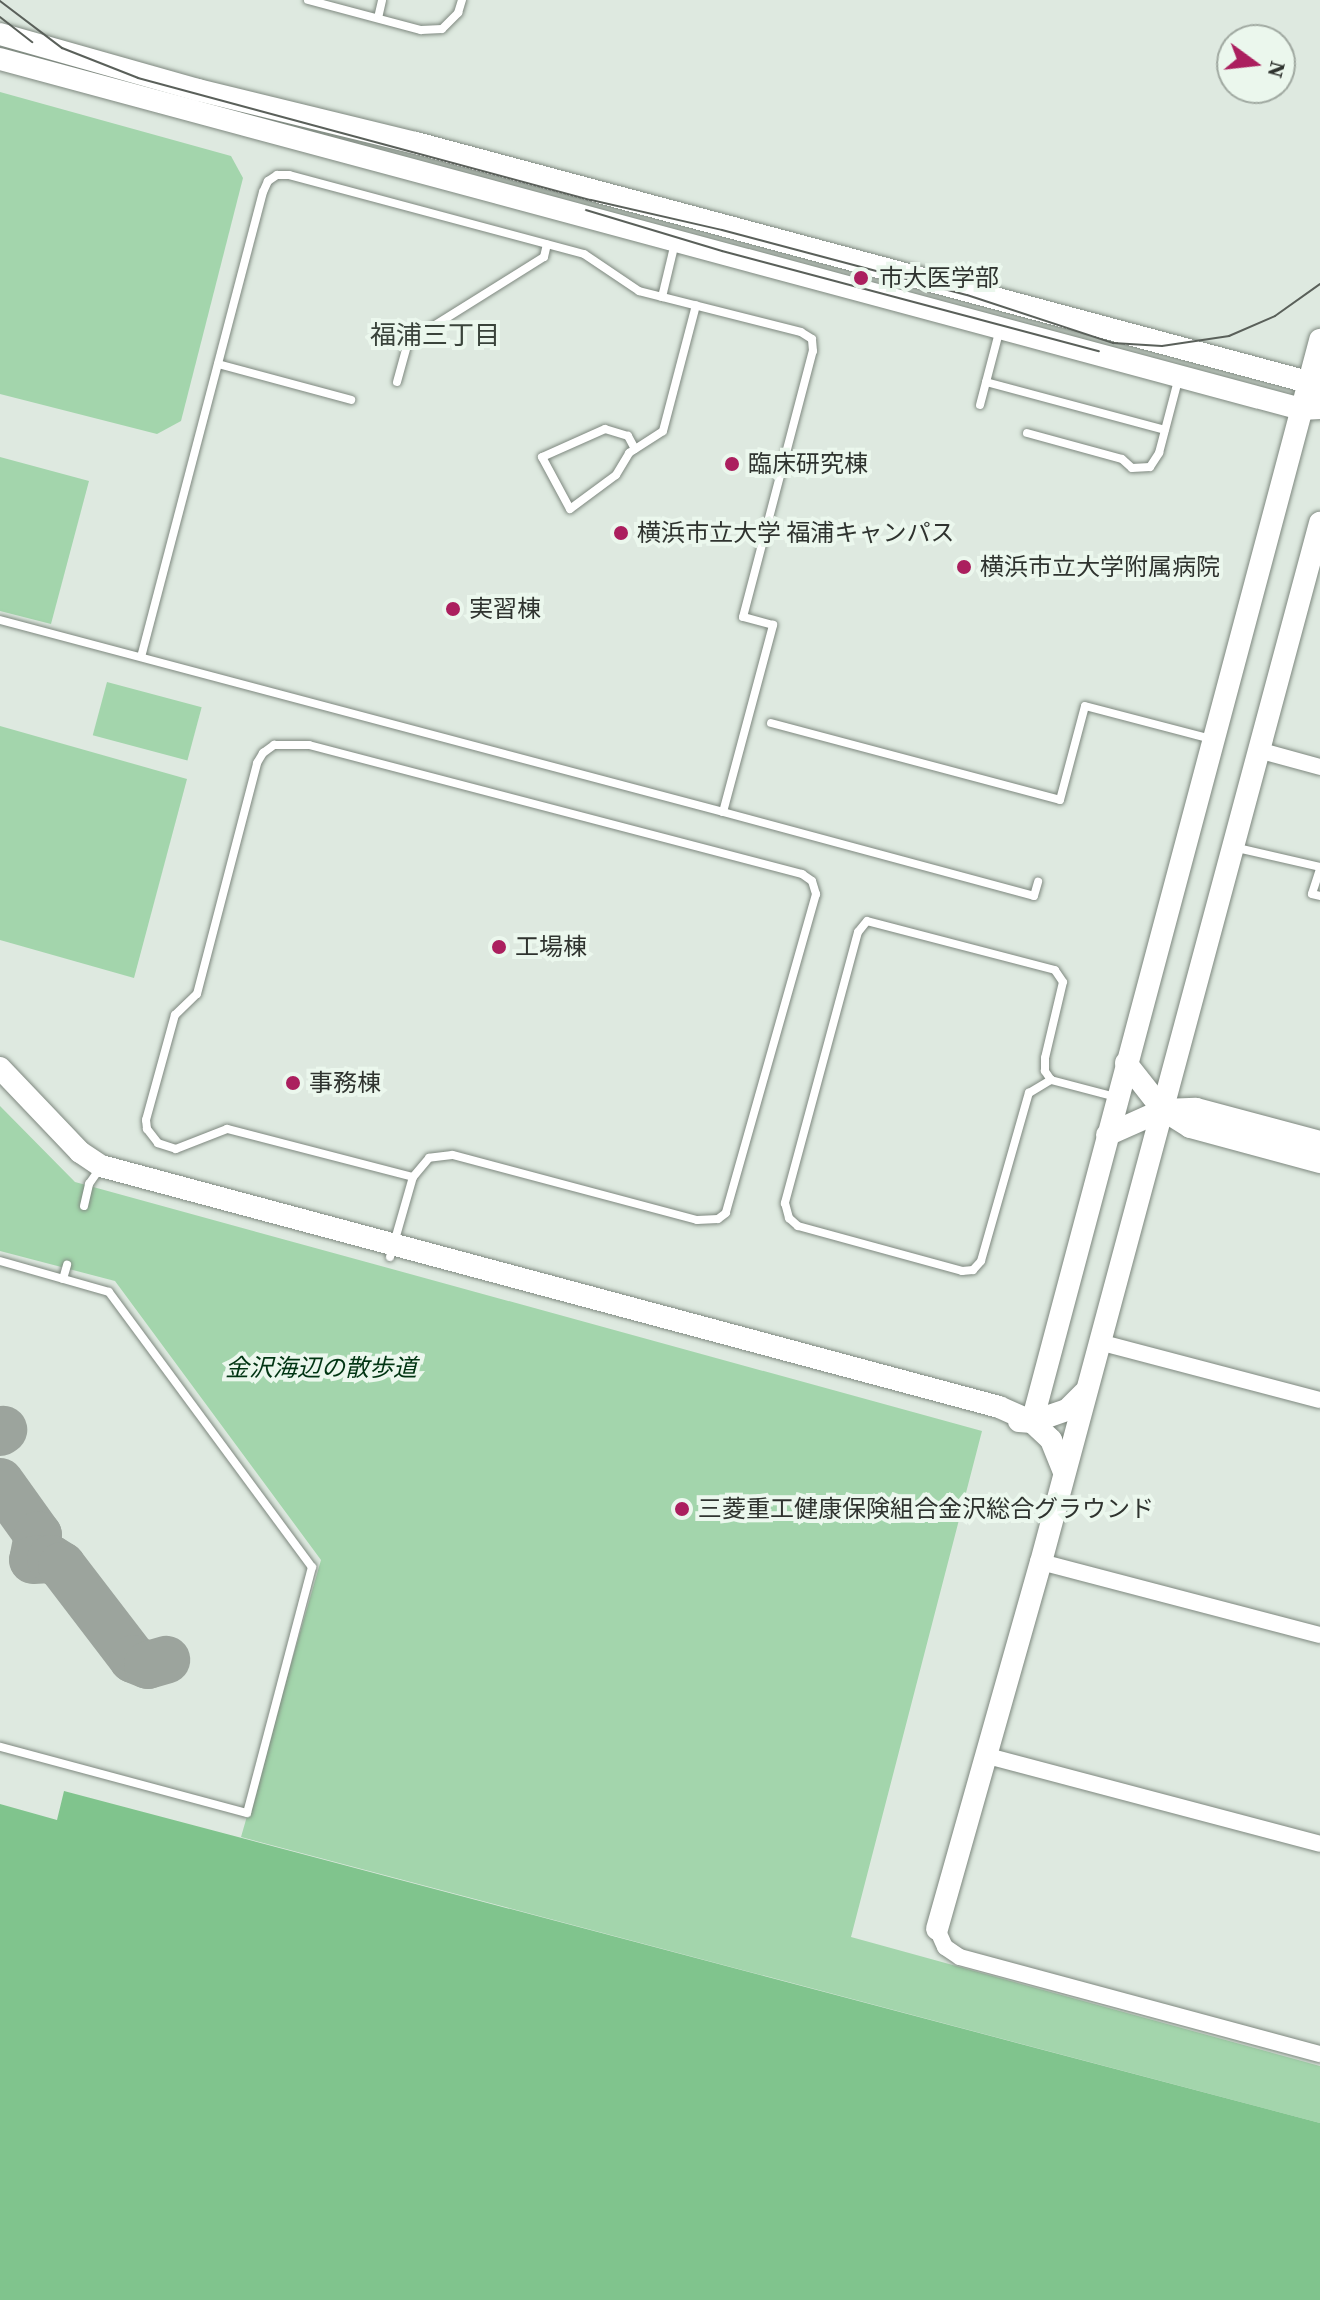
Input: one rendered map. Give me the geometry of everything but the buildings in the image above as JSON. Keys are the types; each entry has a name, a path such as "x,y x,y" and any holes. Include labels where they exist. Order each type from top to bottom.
{"street":[{"path":"0,34 198,90 416,143 1314,385"},
{"path":"0,59 1180,376 1310,408"},
{"path":"1032,1422 1213,739 1310,408 1320,340"},
{"path":"1320,523 1041,1562 937,1929 945,1947 960,1957 1320,2054"},
{"path":"1258,750 1320,767"},
{"path":"1126,1063 1163,1110 1190,1127 1320,1162"},
{"path":"0,1068 98,1170"},
{"path":"0,1083 74,1160 98,1170 392,1251 999,1407 1032,1422 1059,1453 1064,1473"},
{"path":"1107,1135 1163,1110 1196,1109 1320,1142"},
{"path":"1099,1342 1320,1400"},
{"path":"1032,1422 1067,1410 1085,1391"},
{"path":"1041,1562 1320,1635"},
{"path":"988,1756 1320,1844"}],"lane":[{"path":"308,0 334,3 421,30 442,29 458,13 462,0"},
{"path":"378,18 382,0"},
{"path":"141,656 265,186 277,175 547,244 584,254 639,291 801,332 808,335 813,345 743,617 773,625 723,812"},
{"path":"662,297 676,241"},
{"path":"397,382 408,342 544,257 547,244"},
{"path":"635,449 628,436 605,429 542,457 570,509 616,475 635,449 663,431 696,305"},
{"path":"980,405 1000,328"},
{"path":"218,364 351,400"},
{"path":"1027,433 1122,459 1132,468 1142,469 1156,462 1180,376"},
{"path":"986,382 1165,430"},
{"path":"0,620 1034,896 1038,882"},
{"path":"771,723 1060,800 1085,706 1213,739"},
{"path":"392,1251 413,1177 429,1158 452,1155 697,1220 718,1219 726,1213 816,894 812,881 802,874 759,862 309,745 274,745 263,753 257,763 197,994 175,1015 146,1120 147,1129 158,1143 176,1149 227,1129 413,1177"},
{"path":"1232,847 1320,868 1312,894 1320,896"},
{"path":"1051,1080 1045,1071 1045,1058 1063,982 1055,970 867,921 858,932 785,1203 789,1218 798,1226 962,1271 973,1270 981,1261 1024,1103 1035,1088 1051,1080 1117,1097"},
{"path":"84,1206 98,1170"},
{"path":"0,1261 109,1292 312,1567 247,1813 0,1747"},
{"path":"63,1279 67,1265"}],"green space":[{"path":"0,92 231,156 243,178 181,421 157,434 0,394"},
{"path":"0,457 89,481 51,624 0,611"},
{"path":"107,682 202,707 187,760 93,735"},
{"path":"0,726 187,779 134,978 0,940"},
{"name":"金沢海辺の散歩道","path":"0,1106 75,1182 982,1431 851,1937 1320,2066 1320,2123 241,1837 321,1560 115,1281 0,1251"}],"shaded area":[{"path":"64,1791 1320,2123 1320,2300 0,2300 0,1804 57,1820"}],"taxiway":[{"path":"0,1482 38,1535 33,1560"},
{"path":"33,1560 51,1559 62,1566 133,1659 148,1665 166,1660"}],"tram line":[{"path":"0,1 62,48 138,78 591,200 722,230 967,295 1113,343 1162,346 1229,336 1275,316 1320,284"},
{"path":"0,17 32,42"},
{"path":"586,210 722,251 1099,351"}],"place":[{"name":"市大医学部","path":"861,278"},
{"name":"臨床研究棟","path":"732,464"},
{"name":"横浜市立大学 福浦キャンパス","path":"621,533"},
{"name":"横浜市立大学附属病院","path":"964,567"},
{"name":"実習棟","path":"453,609"},
{"name":"工場棟","path":"499,947"},
{"name":"事務棟","path":"293,1083"},
{"name":"三菱重工健康保険組合金沢総合グラウンド","path":"682,1509"}],"district":[{"name":"福浦三丁目","path":"435,336"}]}
